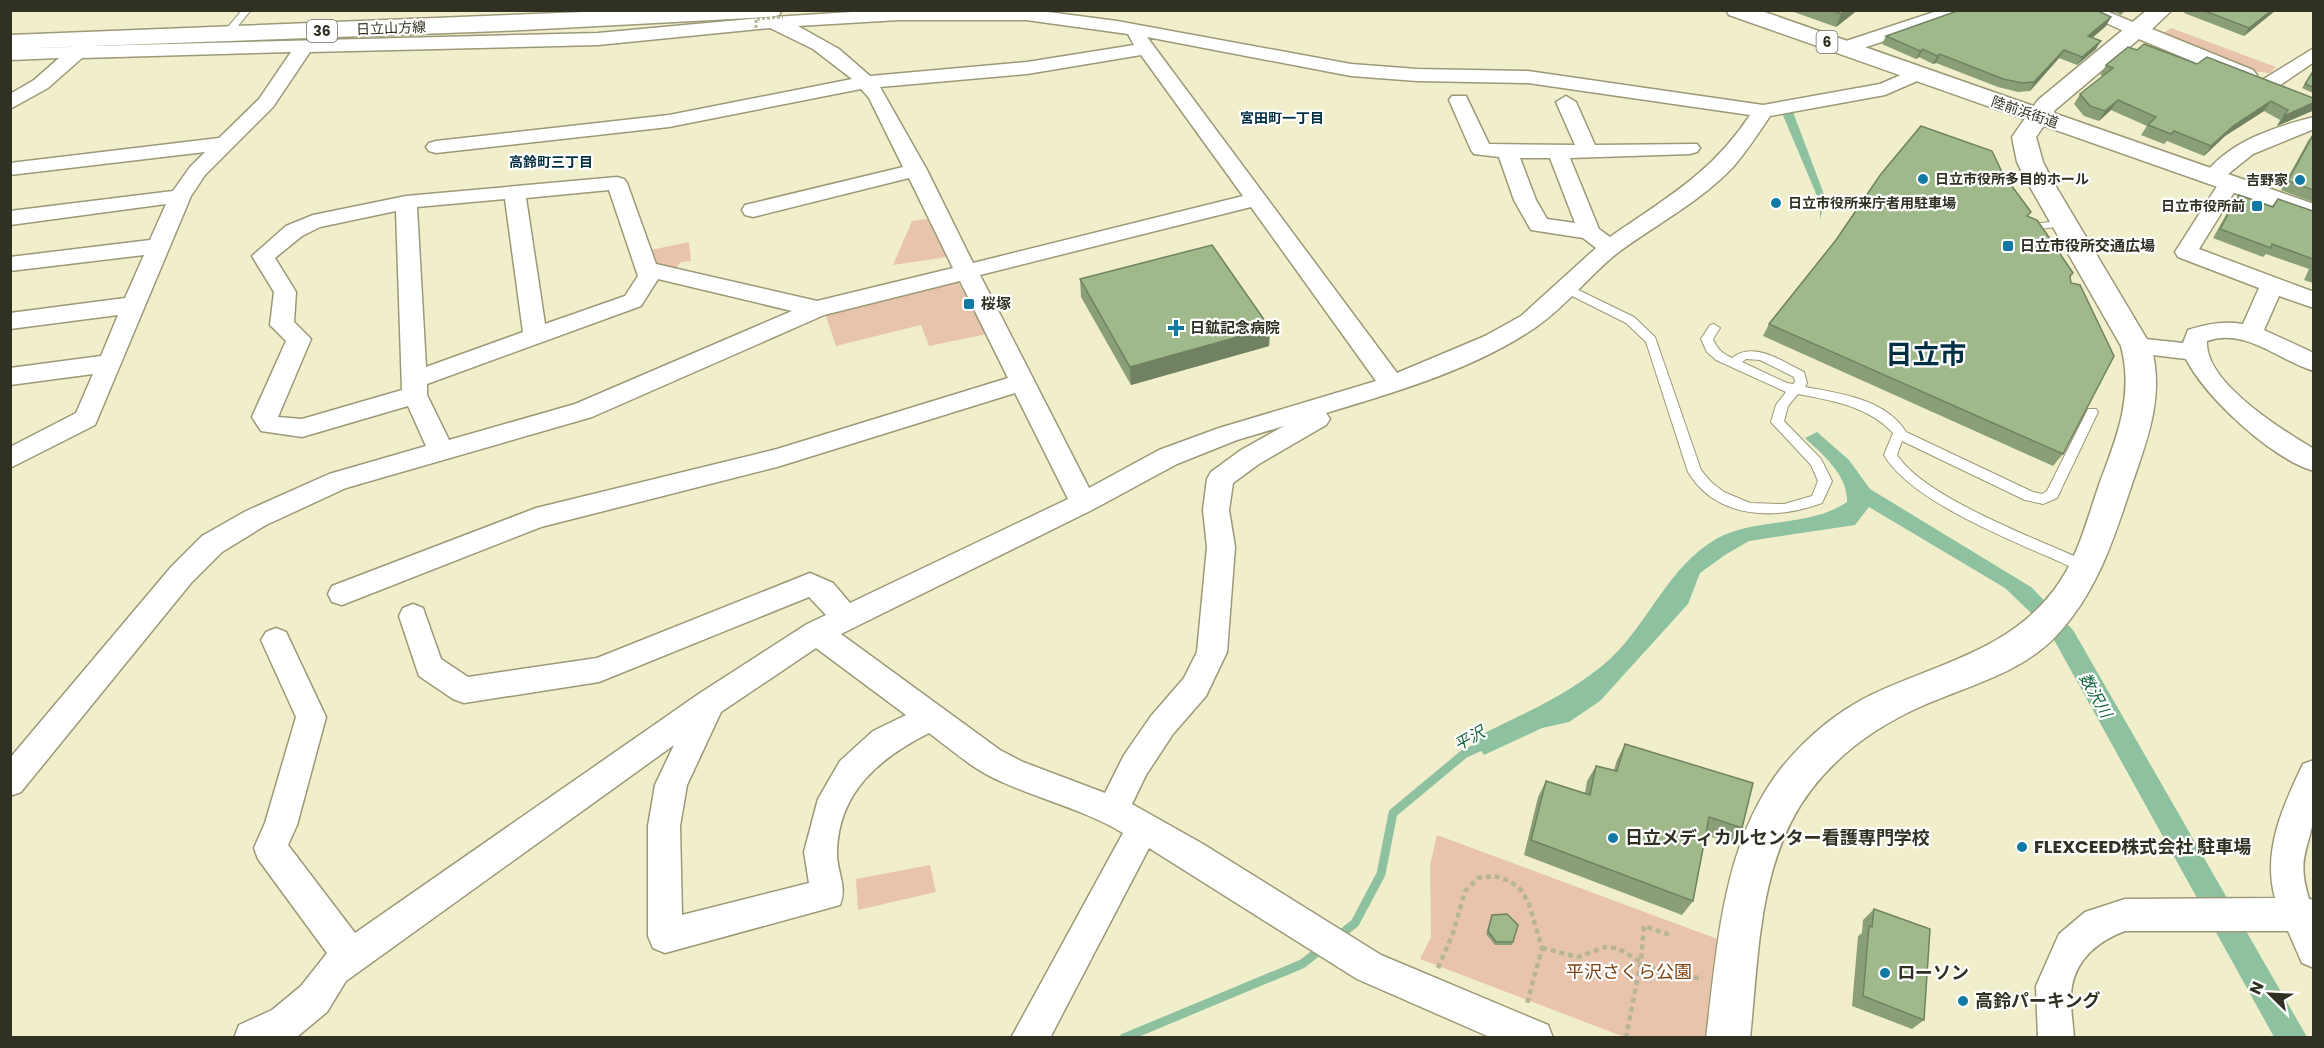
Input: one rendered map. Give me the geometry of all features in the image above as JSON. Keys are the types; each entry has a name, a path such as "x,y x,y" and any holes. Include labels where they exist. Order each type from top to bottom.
{"main road":[{"name":"陸前浜街道","path":"1737,10 2313,213"},
{"path":"1728,1038 1750,880 1765,831 1791,786 1823,751 1857,722 1898,701 1979,670 2039,631 2065,602 2085,567 2123,464 2138,414 2143,374 2136,346 2098,296 2065,223 2039,180 2025,146 2024,137 2037,116 2161,10"},
{"name":"日立山方線","path":"10,42 84,45 226,35 539,31 766,17"},
{"path":"2136,30 2269,84"}],"street":[{"path":"1844,48 1960,10"},
{"path":"2087,10 2136,30"},
{"path":"766,17 956,13 1054,18 1132,29 1351,70 1417,75 1528,77 1762,111 1885,89 1917,74"},
{"path":"766,17 812,40 844,62 867,82 878,96 1083,503"},
{"path":"1132,29 1392,385"},
{"path":"10,54 84,45 303,48 539,31"},
{"path":"10,103 41,84 84,45"},
{"path":"10,459 86,419 180,196 197,171 266,104 303,48"},
{"path":"436,147 669,121 867,82 1027,68 1147,49"},
{"path":"2269,84 2313,53"},
{"path":"2269,84 2291,94"},
{"path":"1460,100 1481,150 1558,152 1690,148"},
{"path":"1566,102 1587,150"},
{"path":"252,1038 285,1023 314,999 334,969 351,956 711,702 831,625 1083,503 1168,458 1228,434 1392,385 1492,342 1529,321 1564,287 1610,248 1701,184 1724,164 1740,146 1762,111"},
{"path":"2313,123 2279,135 2236,156 2220,167 2221,180 2186,252 2313,301"},
{"path":"10,169 227,143"},
{"path":"1507,152 1525,200 1539,225 1589,232 1610,248"},
{"path":"1558,152 1589,232"},
{"path":"753,210 917,170"},
{"path":"617,183 649,276 633,301 535,336 414,387 302,428 270,425 265,417 299,339 282,325 285,292 263,256 294,231 313,222 406,202 617,183"},
{"path":"515,192 535,336"},
{"path":"10,218 180,196"},
{"path":"10,782 150,610 212,544 256,518 338,481 583,411 817,309 1256,198"},
{"path":"406,202 414,387 441,451"},
{"path":"10,264 159,246"},
{"path":"646,269 817,309"},
{"path":"2251,333 2272,285"},
{"path":"10,321 133,305"},
{"path":"2313,363 2251,333 2208,330 2196,336 2195,352 2220,390 2245,412 2313,462"},
{"path":"2136,346 2195,352"},
{"path":"10,377 109,363"},
{"path":"342,594 536,518 777,458 1021,383"},
{"path":"1113,810 1135,765 1162,725 1195,687 1212,652 1221,547 1216,510 1220,479 1250,458 1314,421 1330,405"},
{"path":"413,616 429,667 464,690 599,670 810,584 823,591 831,625 931,717 965,744 1012,772 1113,810 1191,855 1346,954 1424,992 1527,1034"},
{"path":"276,640 311,717 281,825 270,848 351,956"},
{"path":"711,702 685,751 671,785 664,826 665,936 828,894 820,852 829,809 851,771 884,741 931,717"},
{"path":"2313,774 2287,850 2286,870 2306,915 2313,951"},
{"path":"1029,1038 1049,1006 1142,828"},
{"path":"2056,1038 2054,986 2071,946 2097,924 2125,915 2255,913 2306,915"}],"lane":[{"path":"226,35 247,10"},
{"path":"2026,228 2065,223"},
{"path":"1564,287 1630,320 1645,332 1655,349 1695,472 1705,487 1725,500 1745,508 1766,510 1808,504 1821,493 1825,481 1821,469 1777,422 1782,405 1801,383 1800,375 1762,356 1743,355 1733,363"},
{"path":"1714,328 1707,339 1715,354 1796,390 1848,399 1887,417 1898,427 1899,434 1890,455 1893,465 1908,478 1944,501 2085,567"},
{"path":"1899,434 2030,496 2043,499 2052,494 2092,412"}],"path":[{"path":"1424,992 1453,935 1466,889 1482,877 1504,878 1523,892 1528,902 1537,940 1542,948 1567,957 1585,956 1599,948 1615,948 1630,952 1660,974 1684,979 1701,977 1734,990"},
{"path":"1626,1038 1641,960 1644,926 1673,936"},
{"path":"1527,1034 1542,948"}],"green space":[{"path":"2171,28 2276,67 2270,73 2252,71 2162,34"},
{"path":"927,219 947,257 893,265 912,221"},
{"path":"689,242 691,261 681,262 671,274 647,269 641,252"},
{"path":"957,280 987,334 929,346 921,325 836,346 825,313"},
{"name":"平沢さくら公園","path":"1437,835 1723,941 1704,1037 1624,1037 1420,959 1431,937 1430,865"},
{"path":"930,865 936,892 858,910 856,879"}],"water":[{"path":"1793,112 1825,197 1820,220 1820,203 1782,113"},
{"name":"数沢川","path":"1817,432 1849,460 1870,489 2031,587 2073,630 2307,1037 2274,1037 2048,629 2005,588 1869,507 1855,525 1749,541 1725,555 1700,573 1688,604 1600,701 1569,722 1542,728 1484,755 1473,739 1545,703 1596,671 1624,644 1672,579 1700,550 1732,532 1816,516 1847,502 1839,474 1805,438"}],"building":[{"path":"1832,10 1845,10 1841,14"},
{"path":"1960,10 2096,10 2111,17 2088,36 2101,41 2082,57 2064,50 2034,82 2022,83 2003,79 1940,54 1937,56 1923,49 1920,51 1886,36"},
{"path":"2202,10 2272,10 2249,28"},
{"path":"2144,44 2197,64 2207,57 2313,98 2313,103 2284,116 2288,110 2271,101 2233,126 2211,146 2174,131 2171,134 2148,125 2156,117 2118,100 2105,111 2090,106 2080,94 2113,68 2106,65 2128,47 2137,50"},
{"path":"2313,74 2313,87 2305,84"},
{"path":"1921,126 1992,151 2003,174 2031,212 2027,216 2037,220 2073,273 2070,276 2071,283 2080,285 2114,356 2063,454 1769,324 1836,240 1881,174"},
{"path":"2313,135 2313,190 2288,181"},
{"path":"2239,195 2273,207 2278,199 2313,211 2313,259 2272,244 2271,248 2220,229"},
{"path":"1212,245 1270,328 1130,367 1080,279"},
{"name":"日立メディカルセンター看護専門学校","path":"1625,744 1753,783 1742,828 1709,817 1693,901 1531,840 1546,781 1590,795 1596,766 1617,771"},
{"name":"ローソン","path":"1874,909 1930,929 1924,1020 1863,996 1869,926 1872,927"},
{"path":"1507,914 1518,925 1513,942 1496,942 1488,931 1492,915"}],"waterway":[{"name":"平沢","path":"1336,938 1355,923 1381,874 1393,813 1464,754 1488,743"},
{"name":"平沢","path":"1124,1038 1302,964 1324,947"}],"place":[{"name":"日立市役所多目的ホール","path":"1923,179"},
{"name":"吉野家","path":"2300,180"},
{"name":"日立市役所来庁者用駐車場","path":"1776,203"},
{"name":"日立市役所前","path":"2257,206"},
{"name":"日立市役所交通広場","path":"2008,246"},
{"name":"桜塚","path":"969,304"},
{"name":"日鉱記念病院","path":"1176,328"},
{"name":"日立メディカルセンター看護専門学校","path":"1613,838"},
{"name":"FLEXCEED株式会社 駐車場","path":"2022,847"},
{"name":"ローソン","path":"1885,973"},
{"name":"高鈴パーキング","path":"1963,1001"}],"district":[{"name":"宮田町一丁目","path":"1282,118"},
{"name":"高鈴町三丁目","path":"551,162"},
{"name":"日立市","path":"1926,355"}]}
